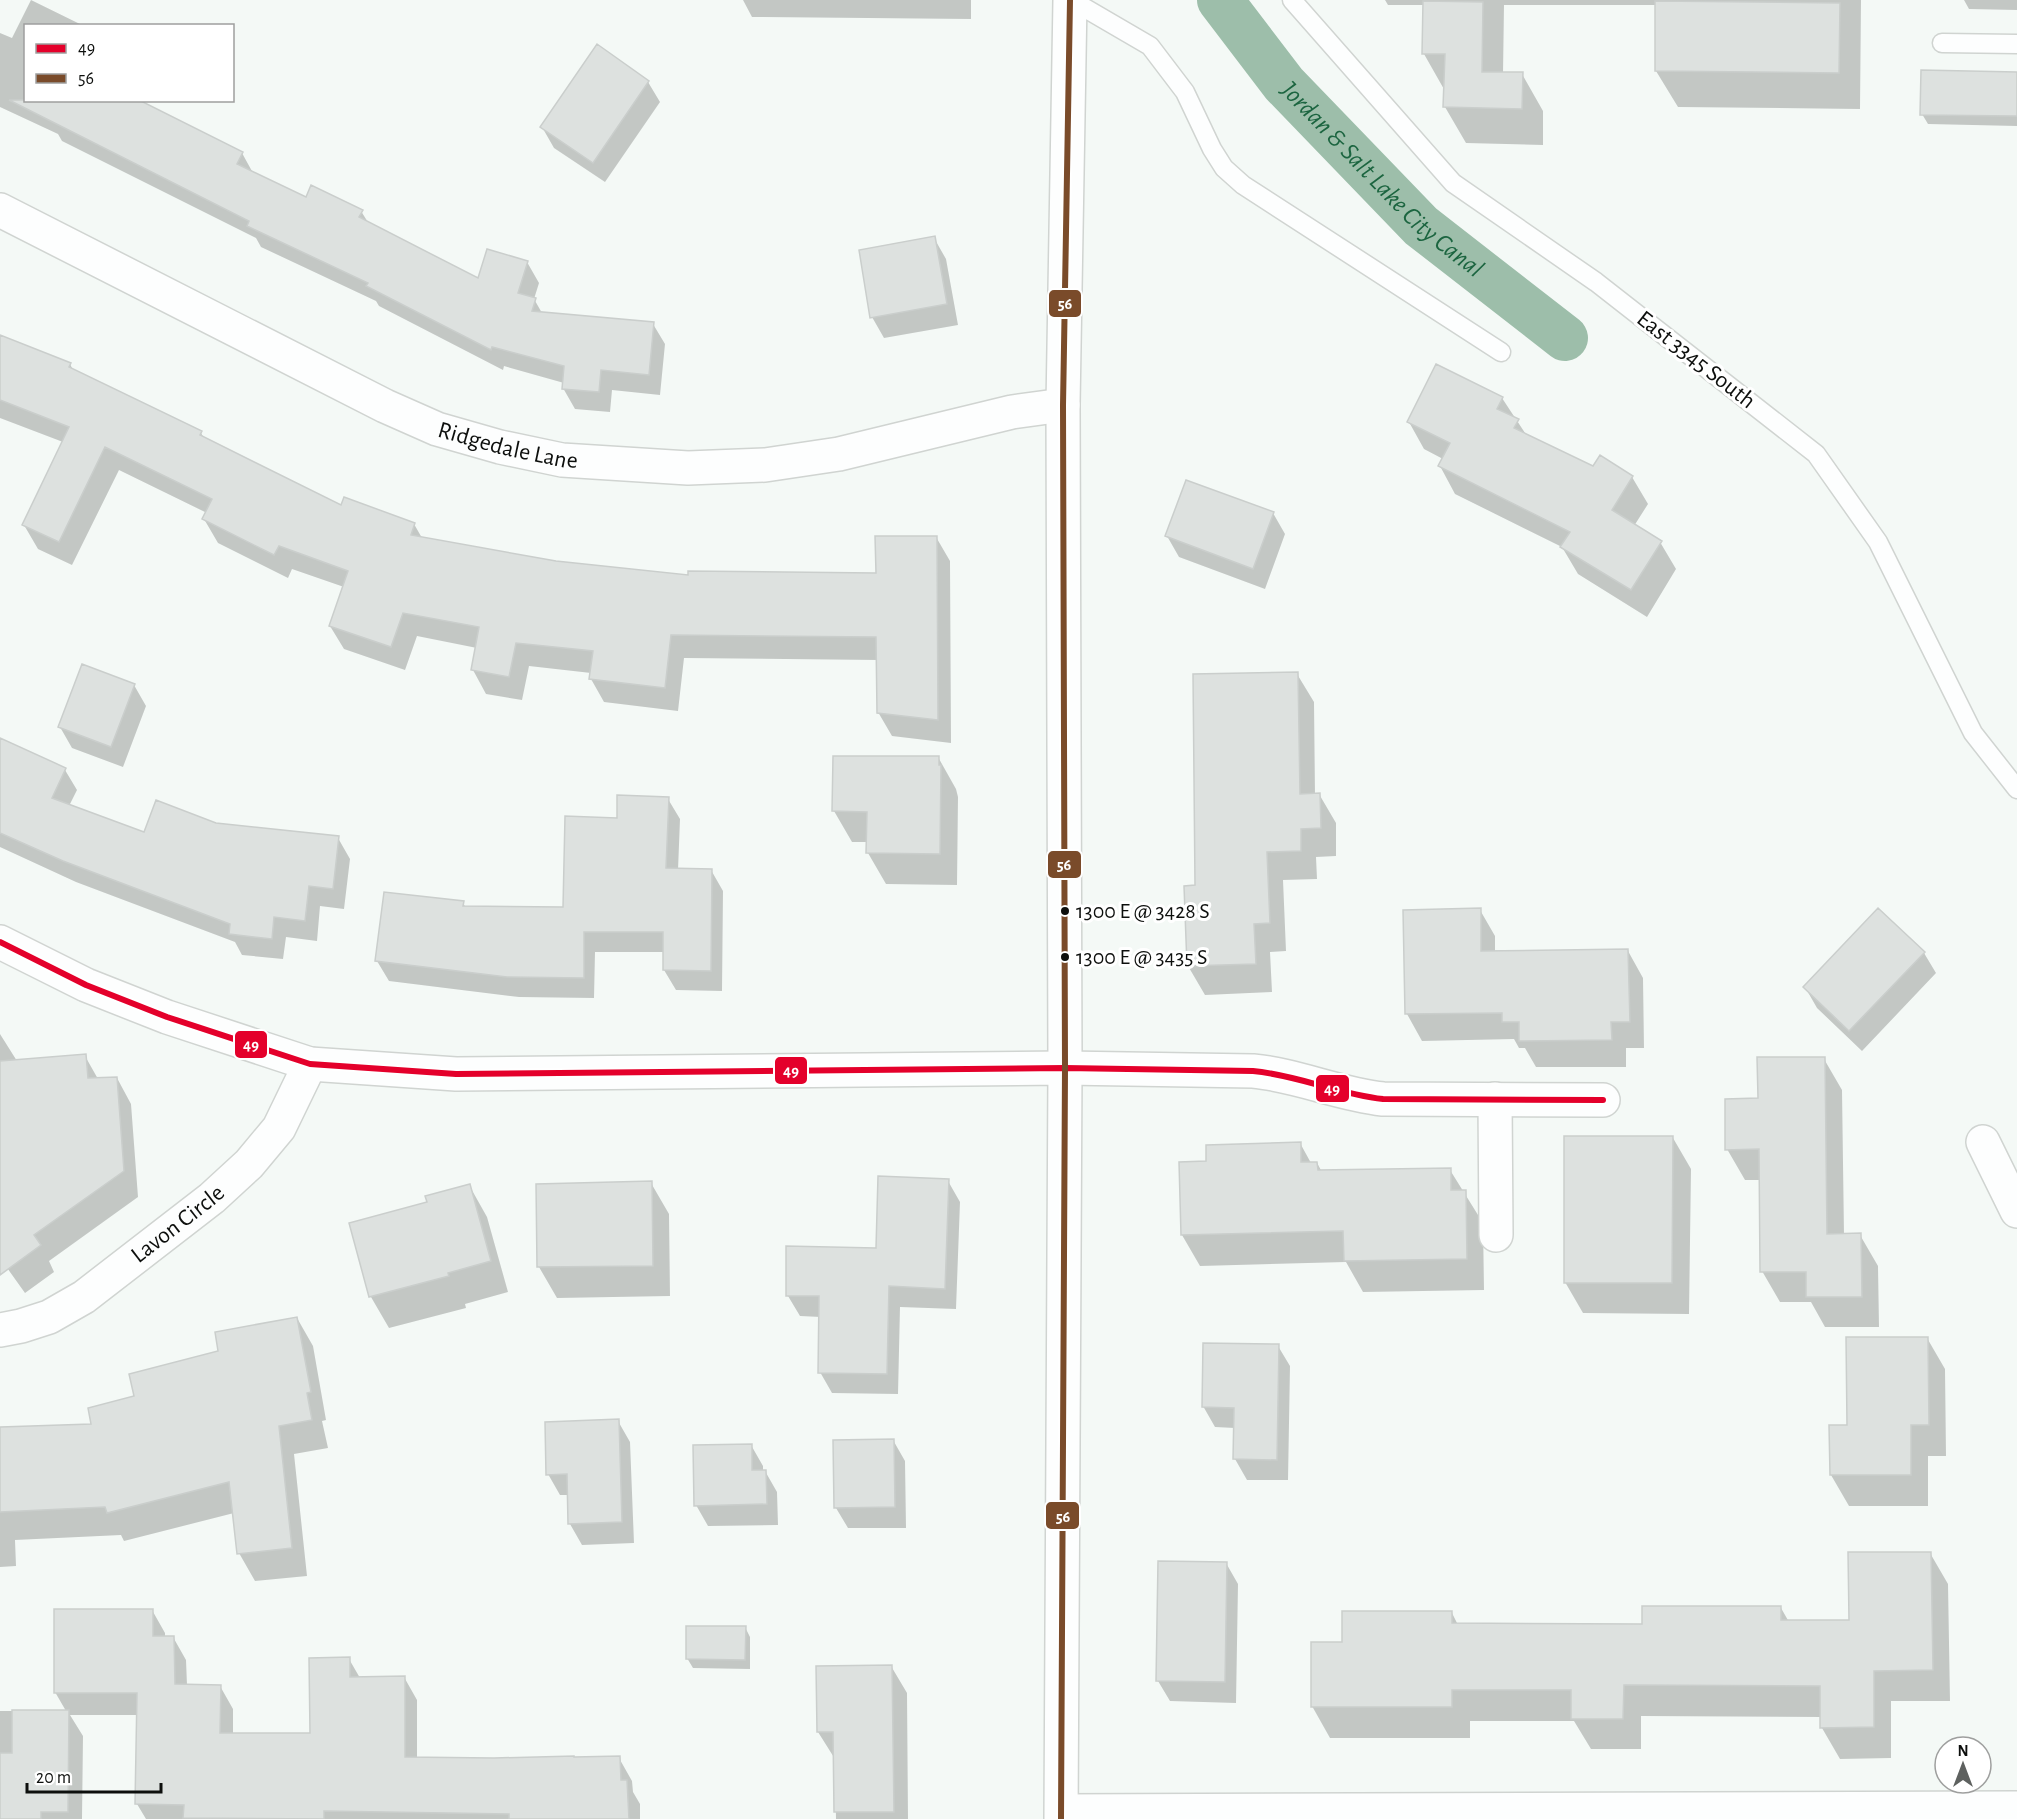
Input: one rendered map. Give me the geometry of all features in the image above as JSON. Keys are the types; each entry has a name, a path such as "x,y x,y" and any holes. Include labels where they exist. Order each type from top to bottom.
{"street":[{"path":"1071,0 1063,405 1065,1068 1061,1815 1905,1814 2017,1808"},
{"name":"Ridgedale Lane","path":"0,210 395,411 437,429 500,447 562,460 688,468 765,465 839,454 1011,412 1063,405"},
{"path":"0,942 86,985 167,1017 310,1064 456,1074 1065,1068 1253,1071 1274,1073 1357,1096 1383,1100 1603,1100"},
{"name":"Lavon Circle","path":"0,1330 49,1317 84,1297 212,1198 249,1164 279,1128 310,1064"},
{"path":"1495,1100 1496,1235"},
{"path":"1983,1142 2017,1211"}],"lane":[{"path":"1071,0 1150,46 1185,92 1212,149 1224,168 1243,185 1501,352"},
{"name":"East 3345 South","path":"1300,3 1453,183 1596,282 1816,454 1878,542 1973,733 2017,789"},
{"path":"1942,43 2017,44"}],"building":[{"path":"1423,1 1483,2 1482,72 1523,72 1522,109 1443,107 1445,54 1422,54"},
{"path":"1655,1 1840,3 1839,73 1655,71"},
{"path":"597,44 649,81 593,163 540,127"},
{"path":"1921,70 2017,72 2017,116 1920,115"},
{"path":"9,100 143,102 243,152 237,164 306,197 311,185 363,210 359,217 478,278 487,249 528,261 518,293 536,298 532,311 654,322 649,375 601,370 599,392 562,389 564,366 492,347 491,350 366,286 368,283 247,226 249,221"},
{"path":"935,236 947,304 870,318 859,250"},
{"path":"0,335 71,363 69,367 202,431 200,435 341,505 344,497 415,523 411,535 556,561 688,575 688,571 876,573 875,536 937,536 938,720 877,713 876,637 671,635 665,688 589,679 593,651 516,643 509,677 471,670 479,627 403,613 391,647 329,626 348,571 279,546 274,555 202,519 212,499 105,447 59,542 22,525 69,427 0,400"},
{"path":"1436,364 1503,397 1497,409 1519,419 1514,428 1593,466 1600,455 1633,476 1612,510 1662,541 1631,590 1560,547 1570,532 1438,466 1450,443 1407,422"},
{"path":"1186,480 1274,512 1253,569 1165,536"},
{"path":"82,664 135,684 111,747 58,727"},
{"path":"1298,672 1300,794 1320,793 1321,828 1301,829 1301,851 1267,852 1270,923 1254,924 1256,964 1187,966 1184,886 1195,885 1193,674"},
{"path":"0,738 66,768 52,798 144,832 156,800 216,823 339,836 333,889 309,886 305,921 274,917 272,939 229,934 230,924 63,861 0,833"},
{"path":"833,756 939,756 939,765 941,765 940,854 866,853 867,812 832,811"},
{"path":"617,795 669,797 666,868 712,869 711,971 663,970 663,932 584,932 584,978 507,977 375,961 384,892 464,901 463,906 563,907 565,816 617,818"},
{"path":"1481,908 1481,951 1628,949 1630,1022 1611,1022 1612,1040 1519,1041 1519,1022 1502,1022 1502,1013 1405,1014 1403,910"},
{"path":"1878,908 1925,952 1849,1031 1803,987"},
{"path":"86,1054 88,1078 117,1077 124,1171 34,1235 41,1245 0,1275 0,1061"},
{"path":"1757,1057 1825,1057 1827,1234 1861,1233 1862,1297 1806,1297 1806,1272 1760,1272 1759,1149 1725,1150 1725,1099 1758,1098"},
{"path":"1564,1136 1673,1136 1672,1283 1564,1283"},
{"path":"1301,1142 1301,1162 1317,1162 1318,1170 1451,1168 1451,1190 1466,1190 1467,1259 1344,1261 1343,1231 1181,1235 1179,1162 1206,1161 1206,1145"},
{"path":"878,1176 949,1179 945,1289 889,1286 887,1374 818,1373 819,1296 786,1296 786,1246 876,1248"},
{"path":"652,1181 653,1266 537,1267 536,1184"},
{"path":"470,1184 491,1261 448,1273 449,1276 369,1297 349,1223 427,1202 425,1196"},
{"path":"297,1317 311,1392 307,1393 312,1420 279,1426 292,1548 237,1554 229,1482 107,1513 105,1507 0,1512 0,1427 91,1424 88,1408 134,1396 129,1374 218,1351 215,1332"},
{"path":"1846,1337 1928,1337 1929,1425 1911,1425 1911,1475 1830,1475 1829,1425 1847,1425"},
{"path":"1203,1343 1279,1344 1277,1460 1233,1459 1234,1408 1202,1407"},
{"path":"619,1419 622,1522 568,1524 567,1474 546,1475 545,1422"},
{"path":"894,1439 895,1507 834,1508 833,1440"},
{"path":"752,1444 752,1470 766,1470 767,1504 694,1506 693,1445"},
{"path":"1848,1552 1931,1552 1933,1670 1874,1671 1874,1727 1820,1728 1820,1686 1624,1685 1623,1719 1571,1719 1571,1690 1452,1690 1452,1707 1311,1707 1311,1642 1342,1642 1342,1611 1452,1611 1452,1623 1642,1624 1642,1606 1781,1606 1781,1620 1849,1620"},
{"path":"1158,1561 1227,1562 1225,1682 1156,1681"},
{"path":"54,1609 153,1609 153,1636 174,1636 175,1684 221,1685 220,1733 310,1733 309,1658 350,1657 350,1677 405,1676 405,1757 620,1756 621,1780 627,1780 629,1819 509,1819 509,1814 324,1811 324,1819 183,1818 184,1805 135,1804 137,1693 54,1693"},
{"path":"686,1626 746,1626 745,1660 686,1659"},
{"path":"892,1665 894,1812 834,1812 833,1732 817,1732 816,1666"},
{"path":"12,1710 69,1710 68,1812 41,1812 41,1819 0,1819 0,1753 12,1753"}],"waterway":[{"name":"Jordan & Salt Lake City Canal","path":"1220,0 1284,84 1421,226 1565,338"}],"transit line":[{"name":"56","path":"1061,1819 1065,1068 1063,405 1070,0"},
{"name":"49","path":"0,942 86,985 167,1017 310,1064 456,1074 1065,1068 1253,1071 1286,1076 1366,1097 1383,1099 1603,1100"}],"place":[{"name":"1300 E @ 3428 S","path":"1065,911"},
{"name":"1300 E @ 3435 S","path":"1065,957"}]}
